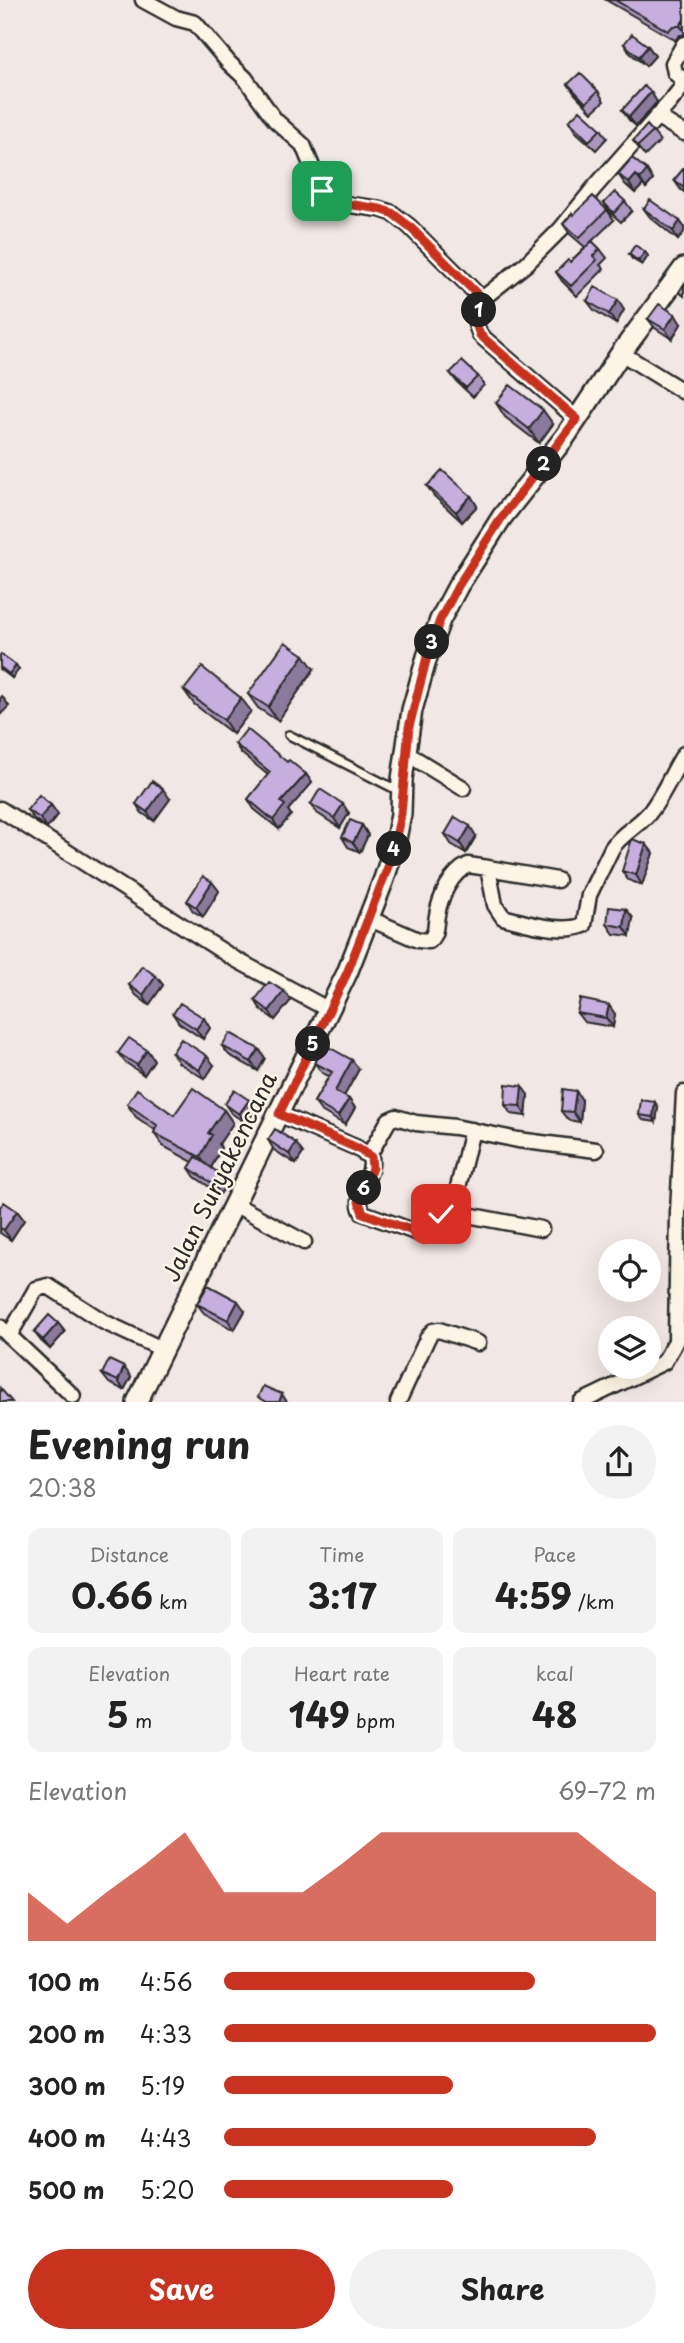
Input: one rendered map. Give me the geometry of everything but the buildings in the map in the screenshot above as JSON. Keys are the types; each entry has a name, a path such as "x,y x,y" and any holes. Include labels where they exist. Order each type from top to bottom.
{"street":[{"path":"142,0 176,18 195,23 245,78 275,120 303,145 322,191 328,198 343,204 392,213 409,226 482,299"},
{"path":"577,419 480,335 476,324 482,299 526,264 561,229 682,87 681,78 675,73 673,63 684,44"},
{"path":"658,117 684,132"},
{"name":"Jalan Suryakencana","path":"141,1400 162,1349 329,1010 368,918 395,844 405,753 418,688 448,604 502,517 577,419 621,353 684,268"},
{"path":"621,353 684,392"},
{"path":"405,753 463,788"},
{"path":"488,868 495,905 503,917 544,927 574,928 584,925 589,895 612,848 651,810 684,754"},
{"path":"0,809 233,958 329,1010"},
{"path":"368,918 418,940 429,941 435,934 440,903 453,878 468,865 557,880"},
{"path":"581,1402 664,1362 677,1341 678,1212 684,1093"},
{"path":"279,1114 371,1157 372,1168 359,1202 363,1213 427,1235 441,1214 452,1212 541,1229"},
{"path":"369,1155 386,1124 393,1118 518,1140 596,1150"},
{"path":"452,1212 472,1130"},
{"path":"234,1204 304,1242"},
{"path":"73,1396 5,1331 41,1286 48,1286 104,1322 162,1349"},
{"path":"398,1402 433,1331 439,1330 478,1342"}],"lane":[{"path":"289,735 402,793"}],"route":[{"path":"322,191 334,202 380,209 392,213 409,226 482,299 476,324 480,335 577,419 540,471 502,517 458,586 440,620 418,688 409,727 402,779 401,814 391,859 347,973 279,1114 357,1148 371,1157 372,1168 359,1202 363,1213 424,1235 431,1232 441,1214"}]}
